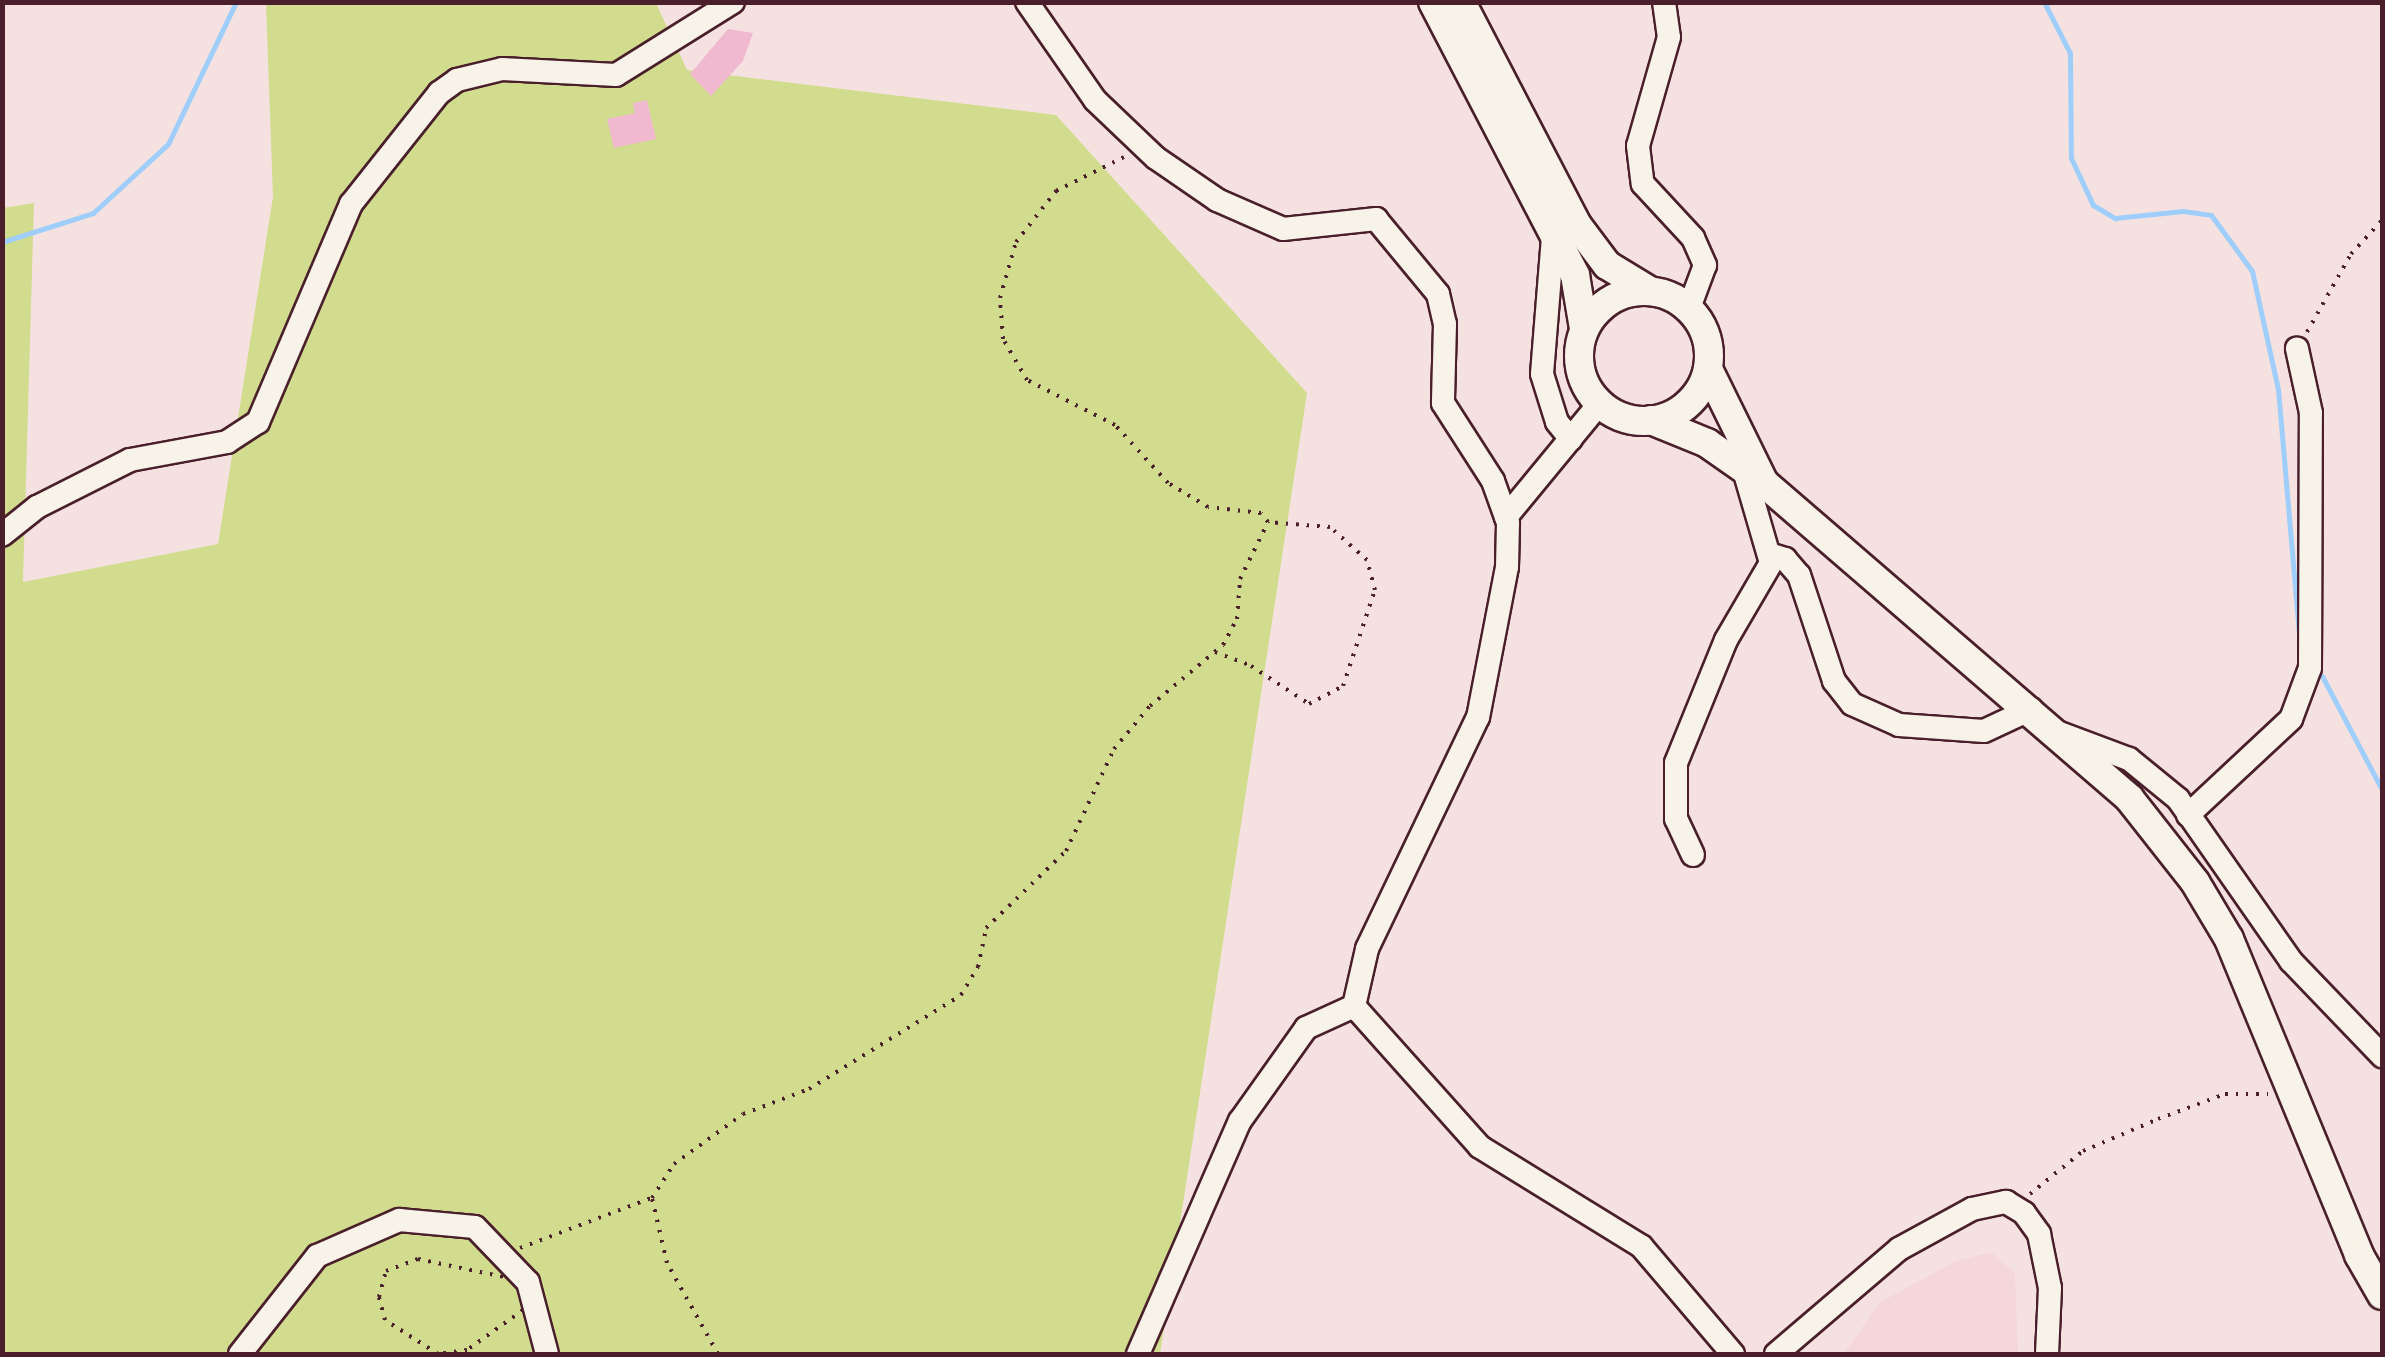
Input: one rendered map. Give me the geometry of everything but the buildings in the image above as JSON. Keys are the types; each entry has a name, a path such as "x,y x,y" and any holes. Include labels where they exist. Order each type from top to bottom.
{"main road":[{"path":"1433,2 1576,275 1584,329 1579,361 1600,404 1624,418 1651,420 1706,444 1754,476 2031,709 2129,798 2195,882 2229,939 2382,1295"},
{"path":"1461,2 1577,225 1606,266 1689,308 1702,326 1708,369 1754,476"},
{"path":"1584,329 1611,299 1650,291"},
{"path":"1651,420 1677,412 1697,394 1708,369"}],"street":[{"path":"2,535 36,508 130,460 226,442 258,422 350,204 439,94 458,80 502,69 616,75 733,2"},
{"path":"1027,2 1096,100 1134,137 1217,200 1283,230 1376,219 1438,294 1446,324 1443,403 1492,481 1506,518 1507,567 1478,717 1367,950 1354,1006"},
{"path":"1664,2 1669,36 1638,146 1642,184 1694,238 1705,265 1689,308"},
{"path":"1553,236 1542,374 1557,422 1571,439"},
{"path":"2188,815 2291,719 2310,668 2311,413 2297,349"},
{"path":"1506,518 1600,404"},
{"path":"1693,855 1676,818 1676,763 1726,640 1769,574 1769,554 1754,476"},
{"path":"1769,554 1786,559 1798,575 1834,681 1852,704 1899,724 1984,731 2031,709"},
{"path":"2057,732 2129,760 2188,815 2291,961 2382,1056"},
{"path":"1138,1354 1240,1121 1306,1028 1354,1006"},
{"path":"1354,1006 1480,1147 1641,1246 1733,1354"},
{"path":"1776,1354 1899,1249 1972,1208 2006,1202 2039,1234 2050,1288 2047,1354"},
{"path":"240,1354 317,1256 399,1220 475,1227 528,1282 547,1354"}],"path":[{"path":"1134,137 1124,158 1056,192 1016,242 1000,298 1002,339 1027,380 1115,425 1168,482 1208,508 1261,513 1268,522 1330,527 1367,560 1375,590 1343,686 1309,704 1251,666 1214,652"},
{"path":"2297,349 2350,254 2382,220"},
{"path":"501,1254 652,1198 674,1164 743,1114 809,1089 960,994 978,968 986,928 1066,852 1114,750 1150,706 1214,652 1237,619 1240,579 1268,522"},
{"path":"2016,1208 2082,1151 2158,1119 2241,1090 2294,1097"},
{"path":"652,1198 667,1263 718,1354"},
{"path":"418,1259 528,1282 523,1310 467,1350 437,1354 384,1320 378,1297 386,1271 418,1259"}],"shaded area":[{"path":"1991,1252 2015,1273 2018,1354 1844,1354 1879,1303 1956,1261"}],"green space":[{"path":"266,3 656,3 687,70 1056,115 1307,393 1160,1354 3,1354 3,208 34,203 23,582 218,544 273,197"}],"waterway":[{"path":"2,242 93,213 168,144 236,2"},
{"path":"2044,2 2070,53 2071,158 2093,205 2115,218 2183,211 2211,215 2252,271 2278,389 2299,635"},
{"path":"2322,676 2382,790"}]}
